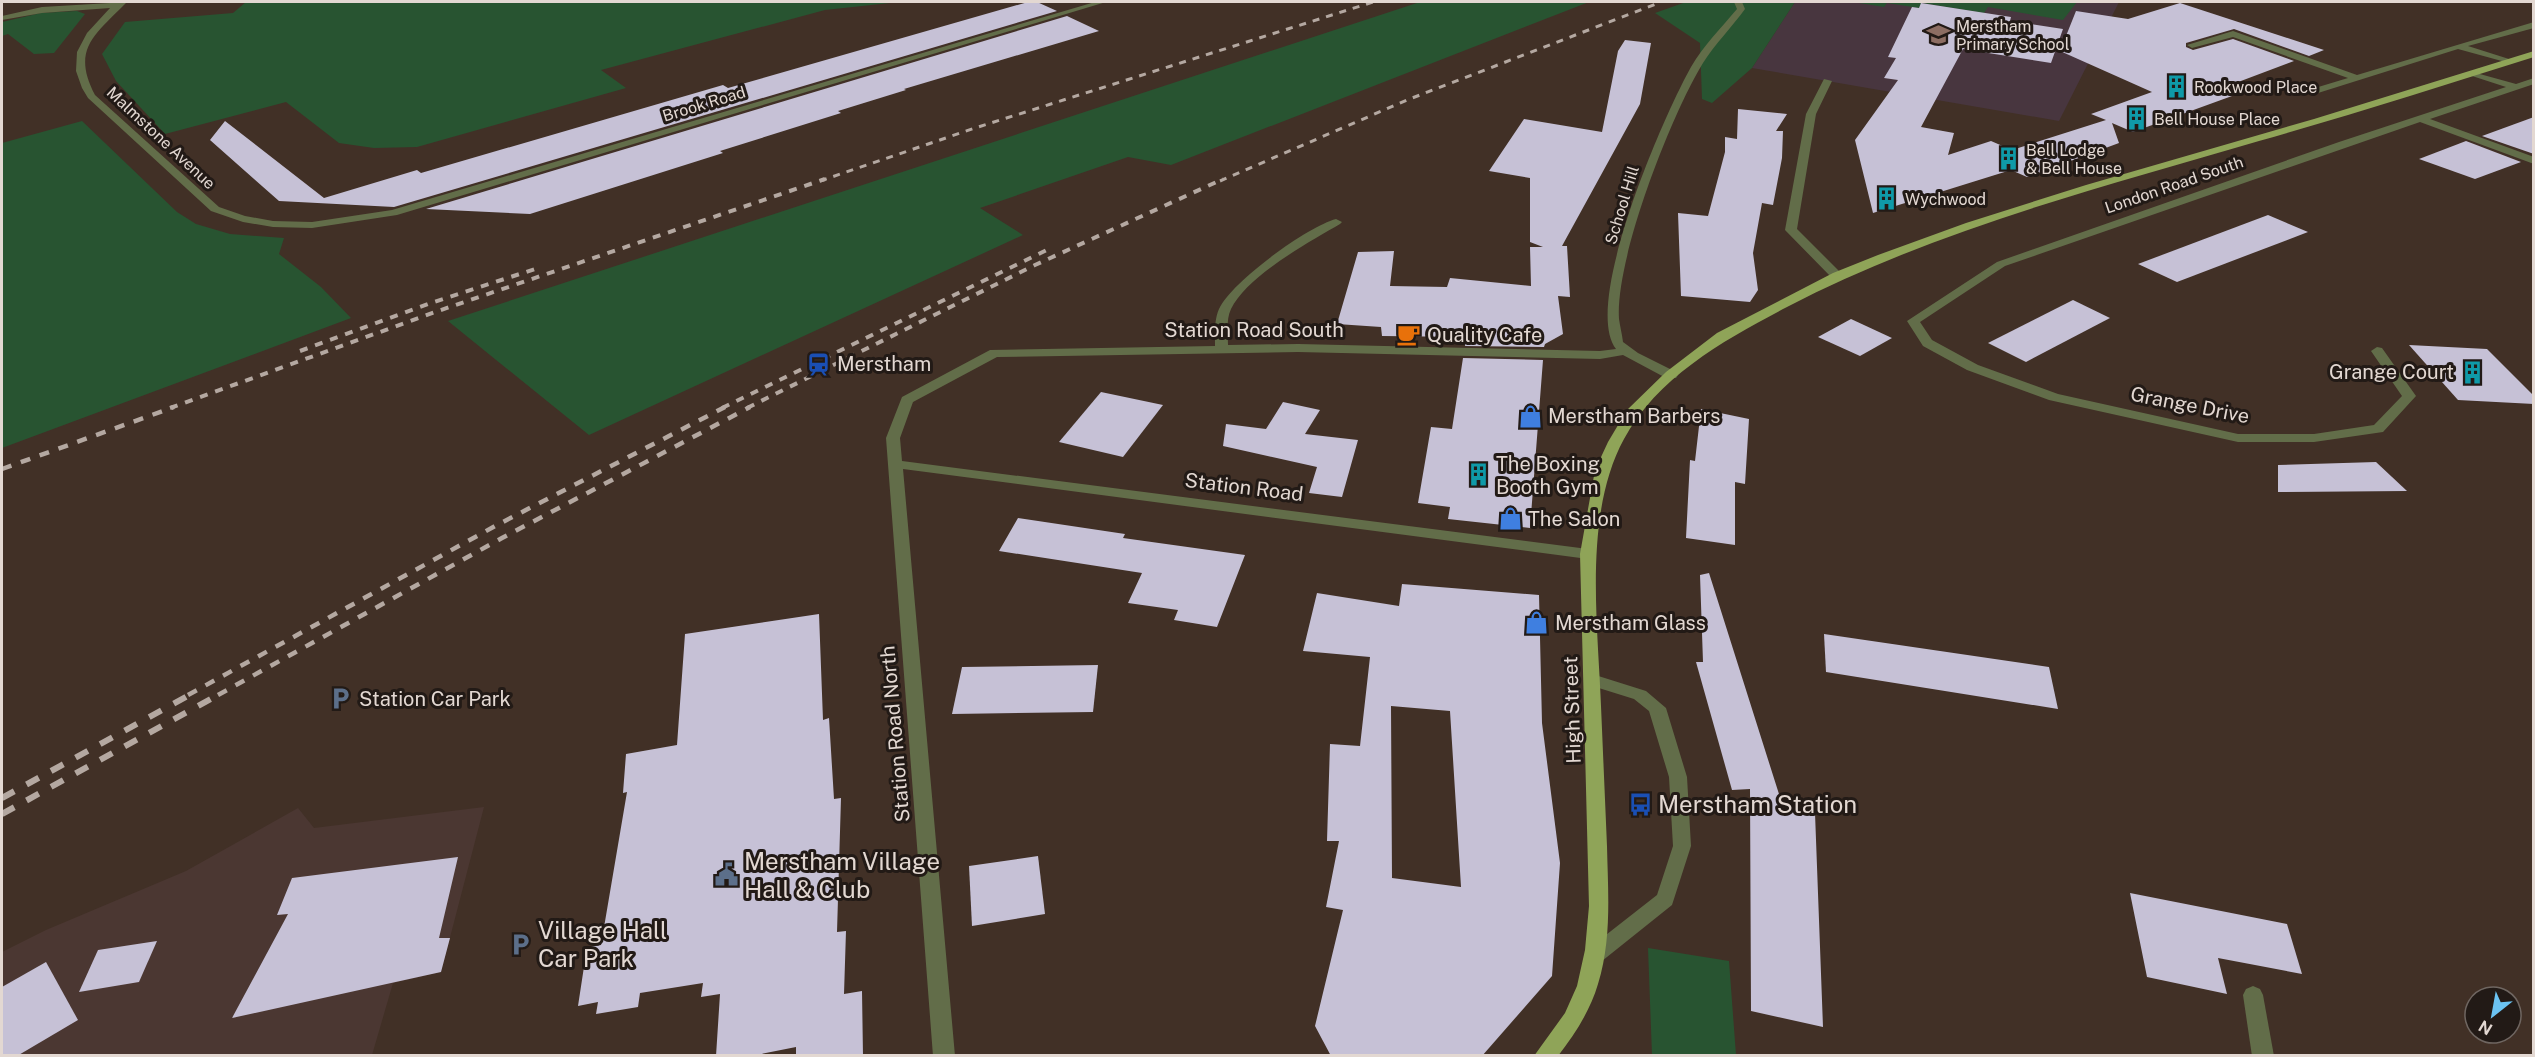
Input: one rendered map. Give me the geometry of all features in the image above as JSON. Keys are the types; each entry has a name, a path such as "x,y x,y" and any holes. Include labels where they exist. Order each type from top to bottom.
{"main road":[{"name":"London Road South","path":"1671,375 1721,336 1837,276 1882,257 1992,218 2534,54"},
{"name":"High Street","path":"1545,1056 1568,1029 1588,988 1595,955 1599,906 1588,554 1602,470 1632,413 1671,375"}],"street":[{"name":"Brook Road","path":"312,225 393,213 1102,2"},
{"name":"School Hill","path":"1624,351 1615,335 1613,314 1616,279 1644,180 1697,64 1741,9 1738,2"},
{"name":"Malmstone Avenue","path":"121,3 101,20 90,35 80,61 82,78 92,96 215,209 243,219 273,224 312,225"},
{"name":"Malmstone Avenue","path":"2,18 59,8 121,3"},
{"path":"2318,90 2458,46 2534,26"},
{"path":"2192,45 2233,34 2358,78"},
{"path":"2458,46 2506,61"},
{"path":"2472,73 2516,87"},
{"path":"1827,81 1811,114 1808,146 1798,182 1791,230 1837,276"},
{"name":"London Road South","path":"1972,367 1927,343 1913,321 2001,264 2419,118 2534,81"},
{"path":"2419,118 2534,161"},
{"path":"1221,348 1225,309 1237,295 1303,240 1336,222"},
{"name":"Station Road South","path":"902,410 907,400 919,392 995,354 1221,348 1600,355 1624,351"},
{"path":"1624,351 1671,375"},
{"name":"Grange Drive","path":"1972,367 2054,397 2238,438 2314,438 2378,429 2409,396 2377,351"},
{"name":"Station Road North","path":"902,410 893,438 944,1056"},
{"name":"Station Road","path":"895,464 1588,554"},
{"path":"1592,680 1640,695 1657,708 1678,777 1682,846 1665,899 1595,955"},
{"path":"2253,995 2264,1056"}],"shaded area":[{"name":"Merstham Primary School","path":"1795,2 2119,2 2059,121 1752,68"},
{"path":"484,807 441,972 393,983 372,1055 2,1056 2,952 46,930 186,871 298,808 314,828"}],"green space":[{"path":"246,2 899,2 825,10 601,70 626,88 417,147 374,148 339,143 286,102 165,134 116,81 102,54 125,22 233,13"},
{"path":"1420,2 1589,2 1171,165 1128,157 980,208 1023,235 589,435 448,321"},
{"path":"1686,2 1795,2 1752,68 1712,103 1702,99 1700,43 1655,13"},
{"path":"1853,2 2077,2 2063,20 1988,7 1984,13 1922,3 1919,8 1887,3 1884,7"},
{"path":"77,11 85,14 54,53 34,54 8,34 2,36 2,22 41,13"},
{"path":"82,121 177,212 196,224 230,234 284,238 279,254 321,287 351,318 2,448 2,143"},
{"path":"1648,948 1729,961 1736,1055 1652,1055"}],"building":[{"path":"1028,2 1037,2 1057,11 394,207 279,201 210,140 225,121 324,198 417,170 421,173 723,85 728,88"},
{"path":"1921,3 2011,17 2010,21 2063,29 2051,63 1963,49 1921,127 1954,133 1948,155 1991,141 2012,150 2106,120 2091,114 2152,92 2060,51 2076,11 2128,19 2180,3 2324,50 2309,56 2234,29 2186,43 2186,47 2193,50 2233,39 2294,61 2217,90 2232,96 2133,132 2112,123 2119,143 2027,177 2011,170 1873,213 1855,140 1898,80 1884,78 1896,58 1888,57 1912,7 1919,8"},
{"path":"1067,16 1099,31 904,89 906,90 838,111 841,113 720,151 723,153 530,214 426,209"},
{"path":"1625,40 1651,43 1640,104 1562,246 1567,246 1570,297 1558,296 1563,334 1545,344 1544,347 1465,346 1466,337 1382,336 1381,327 1337,324 1358,252 1394,251 1390,286 1447,287 1450,278 1531,286 1530,247 1543,247 1530,242 1530,178 1489,171 1524,119 1602,132 1618,51"},
{"path":"1738,109 1787,114 1776,131 1783,131 1782,158 1773,205 1762,203 1753,253 1758,290 1750,302 1681,296 1678,213 1708,216 1725,152 1725,137 1737,139"},
{"path":"2534,117 2534,154 2482,136"},
{"path":"2466,141 2521,162 2475,179 2419,159"},
{"path":"2268,215 2308,232 2177,282 2138,264"},
{"path":"2073,300 2110,318 2026,362 1988,343"},
{"path":"1851,319 1892,338 1860,356 1818,337"},
{"name":"Grange Court","path":"2409,345 2487,349 2534,396 2534,404 2458,400"},
{"path":"1463,358 1543,360 1530,528 1448,519 1450,507 1418,503 1431,427 1452,429"},
{"path":"1101,392 1163,405 1123,457 1059,442"},
{"path":"1283,402 1320,410 1305,434 1358,440 1342,497 1309,493 1317,467 1223,446 1226,424 1266,429"},
{"path":"1701,409 1749,419 1745,484 1735,482 1735,545 1686,538 1690,460 1695,461"},
{"path":"2376,462 2407,491 2278,492 2278,465"},
{"path":"1018,518 1125,534 1123,538 1245,555 1217,627 1174,620 1178,610 1128,603 1142,573 999,551"},
{"path":"1709,573 1784,810 1815,813 1823,1027 1751,1011 1750,789 1732,790 1696,662 1703,662 1700,575"},
{"path":"1402,584 1539,595 1542,723 1560,863 1552,976 1482,1056 1331,1056 1315,1026 1343,910 1326,907 1339,841 1327,841 1330,744 1360,746 1370,657 1303,651 1317,593 1399,606","holes":["1391,706 1450,711 1461,887 1392,878"]},
{"path":"819,614 823,720 829,718 834,799 841,798 837,932 846,931 844,994 862,991 863,1056 796,1056 796,1047 751,1056 716,1056 720,994 701,997 703,983 640,993 638,1007 596,1014 598,1002 578,1006 587,947 601,945 627,792 623,793 626,754 677,745 685,634"},
{"path":"1824,634 2049,667 2058,709 1826,672"},
{"path":"1098,665 1093,712 952,714 962,667"},
{"path":"1038,856 1045,914 972,926 969,866"},
{"path":"458,857 439,938 450,938 441,972 232,1018 288,914 277,915 292,878"},
{"path":"2130,893 2287,924 2302,974 2218,958 2227,994 2147,977"},
{"path":"157,941 139,982 79,992 98,950"},
{"path":"46,962 78,1020 17,1056 2,1056 2,987"}],"railway":[{"path":"820,181 975,128 1373,2"},
{"path":"1220,181 1407,100 1661,2"},
{"path":"170,408 438,311 825,179"},
{"path":"747,408 1035,265 1223,179"},
{"path":"722,408 1051,248"},
{"path":"300,351 431,303 535,269"},
{"path":"2,469 174,407"},
{"path":"188,695 497,525 725,407"},
{"path":"218,695 502,538 750,407"},
{"path":"2,798 191,694"},
{"path":"2,814 220,694"}],"place":[{"name":"Merstham Primary School","path":"1938,35"},
{"name":"Rookwood Place","path":"2176,87"},
{"name":"Bell House Place","path":"2136,119"},
{"name":"Bell Lodge & Bell House","path":"2008,159"},
{"name":"Wychwood","path":"1887,199"},
{"name":"Quality Cafe","path":"1409,335"},
{"name":"Merstham","path":"819,364"},
{"name":"Grange Court","path":"2472,372"},
{"name":"Merstham Barbers","path":"1530,416"},
{"name":"The Boxing Booth Gym","path":"1478,475"},
{"name":"The Salon","path":"1510,519"},
{"name":"Merstham Glass","path":"1537,623"},
{"name":"Station Car Park","path":"341,699"},
{"name":"Merstham Station","path":"1640,804"},
{"name":"Merstham Village Hall & Club","path":"726,875"},
{"name":"Village Hall Car Park","path":"520,944"}]}
